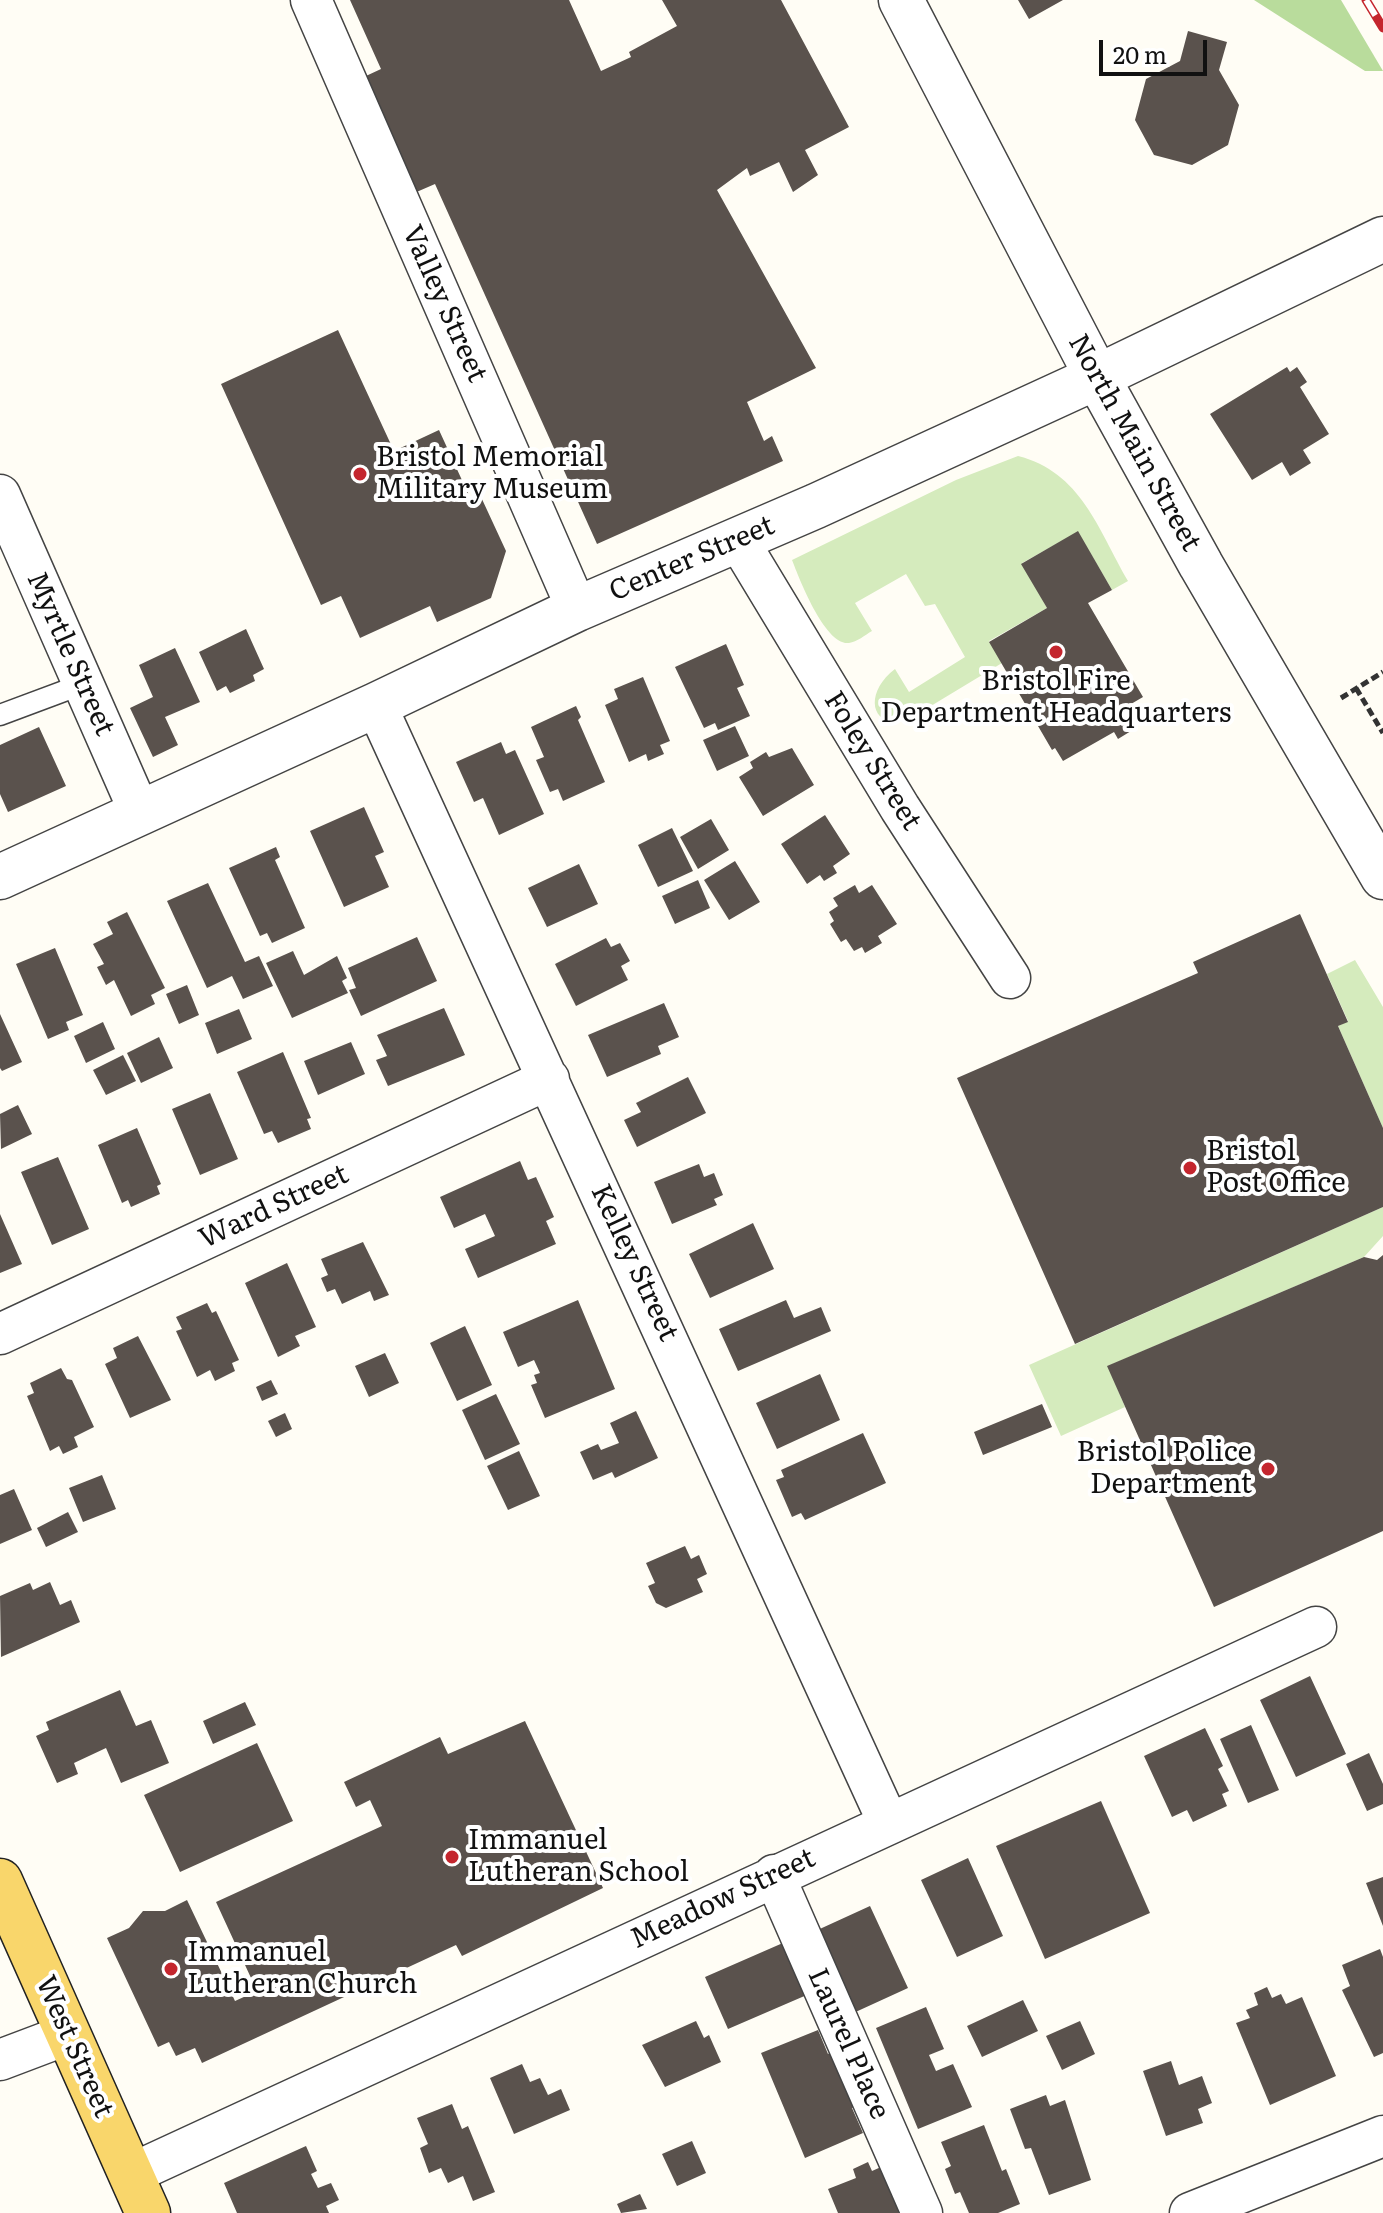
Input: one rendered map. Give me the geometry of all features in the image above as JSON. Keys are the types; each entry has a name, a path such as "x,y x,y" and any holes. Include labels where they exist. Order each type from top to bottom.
{"main road":[{"name":"West Street","path":"0,1881 66,2035 148,2213"}],"street":[{"name":"Valley Street","path":"311,0 577,609"},
{"name":"North Main Street","path":"901,0 1097,377 1201,565 1383,877"},
{"name":"Center Street","path":"0,877 577,609 738,540 1097,377 1383,239"},
{"name":"Myrtle Street","path":"0,495 140,813"},
{"name":"Foley Street","path":"738,540 900,808 1010,978"},
{"name":"Kelley Street","path":"376,705 888,1822"},
{"name":"Ward Street","path":"0,1334 549,1079"},
{"name":"Meadow Street","path":"131,2174 1316,1627"},
{"name":"Laurel Place","path":"774,1875 922,2213"},
{"path":"0,2060 66,2035"},
{"path":"1190,2213 1383,2136"}],"lane":[{"path":"0,715 83,684"}],"path":[{"path":"1341,698 1383,672"},
{"path":"1356,688 1383,733"}],"green space":[{"path":"1254,0 1341,0 1383,71 1365,71"},
{"path":"1018,456 1040,464 1073,489 1097,523 1128,581 1112,590 1078,532 1022,563 1047,608 989,641 1002,663 911,718 887,720 880,716 875,699 878,689 895,669 909,692 965,657 935,604 925,606 906,574 855,603 872,631 849,643 840,641 822,623 792,560 956,480"},
{"path":"1355,960 1383,1007 1383,1128 1338,1026 1348,1021 1327,974"},
{"path":"1383,1207 1383,1236 1364,1257 1108,1366 1125,1407 1061,1436 1029,1365"}],"building":[{"path":"350,0 569,0 601,71 631,57 629,52 677,26 662,0 781,0 849,127 805,150 818,175 793,192 779,162 750,176 747,168 717,190 816,368 747,402 764,441 772,436 783,461 597,544 435,184 405,197 353,82 381,69"},
{"path":"1018,0 1063,0 1029,19"},
{"path":"1188,31 1227,42 1219,70 1239,105 1228,145 1192,165 1154,155 1135,120 1146,79 1180,61"},
{"name":"Bristol Memorial Military Museum","path":"338,330 394,451 439,430 472,502 481,497 506,551 491,598 437,622 430,606 360,638 341,596 321,605 221,384"},
{"path":"1287,367 1290,372 1297,367 1307,382 1300,387 1329,434 1303,450 1311,463 1290,476 1282,462 1252,480 1210,414"},
{"name":"Bristol Fire Department Headquarters","path":"1078,531 1112,590 1088,603 1143,697 1119,711 1131,731 1118,739 1114,732 1063,761 1055,748 1052,750 989,642 1047,608 1021,564"},
{"path":"246,629 264,669 253,675 255,681 230,693 226,686 217,691 199,652"},
{"path":"726,644 744,685 737,688 750,716 718,730 715,723 704,728 675,667"},
{"path":"175,648 200,702 165,717 178,745 153,757 130,708 153,697 139,665"},
{"path":"643,677 670,741 660,745 664,754 648,761 646,754 629,762 605,705 618,699 614,689"},
{"path":"576,706 581,717 578,720 605,782 563,801 558,789 550,792 536,760 544,757 531,727"},
{"path":"735,726 749,756 717,771 703,740"},
{"path":"39,727 66,786 8,812 0,794 0,745"},
{"path":"501,742 506,754 515,750 544,814 499,835 483,798 474,802 456,762"},
{"path":"792,748 814,785 763,816 739,777 753,768 750,762 766,752 769,757"},
{"path":"364,807 384,852 375,856 389,887 344,907 310,831"},
{"path":"825,815 850,854 833,866 837,873 824,881 820,875 807,884 781,844"},
{"path":"711,819 729,850 698,869 680,837"},
{"path":"672,828 693,871 658,887 638,845"},
{"path":"276,847 280,857 275,860 305,928 272,943 267,933 260,936 229,868"},
{"path":"735,861 760,902 729,920 704,880"},
{"path":"579,864 598,904 547,927 528,888"},
{"path":"698,880 710,908 675,924 662,896"},
{"path":"208,883 245,962 259,956 273,986 243,999 232,976 207,988 167,901"},
{"path":"855,885 859,893 872,885 897,924 878,936 882,943 865,953 862,947 854,951 846,939 841,942 830,924 834,921 829,912 838,906 833,898"},
{"path":"127,912 165,988 151,995 155,1004 131,1016 114,980 106,985 97,967 104,964 93,944 113,934 107,922"},
{"name":"Bristol Post Office","path":"1300,914 1348,1022 1338,1026 1383,1128 1383,1207 1075,1344 957,1078 1198,973 1193,962"},
{"path":"417,937 437,981 361,1016 349,990 356,988 348,968"},
{"path":"606,938 611,947 620,943 630,961 621,966 628,980 576,1006 555,964"},
{"path":"55,948 83,1015 66,1022 69,1030 48,1039 16,964"},
{"path":"293,951 304,975 337,956 347,978 342,981 348,993 292,1018 266,963"},
{"path":"187,985 199,1015 179,1024 166,994"},
{"path":"664,1003 679,1037 658,1046 661,1054 607,1077 588,1035"},
{"path":"444,1008 465,1055 388,1086 376,1060 387,1056 377,1035"},
{"path":"239,1009 252,1039 217,1054 205,1023"},
{"path":"0,1014 22,1062 2,1071 0,1068"},
{"path":"103,1022 115,1049 86,1063 74,1036"},
{"path":"159,1037 173,1068 141,1083 127,1053"},
{"path":"351,1042 365,1074 318,1095 304,1061"},
{"path":"283,1052 311,1118 307,1119 311,1129 278,1143 272,1131 264,1134 237,1072"},
{"path":"123,1055 136,1081 106,1095 93,1070"},
{"path":"688,1077 706,1113 637,1147 624,1120 641,1112 636,1103"},
{"path":"210,1093 238,1159 200,1175 172,1109"},
{"path":"18,1105 32,1134 1,1149 0,1114"},
{"path":"137,1128 161,1184 157,1186 160,1194 131,1207 128,1200 122,1203 98,1145"},
{"path":"58,1157 89,1229 52,1245 21,1172"},
{"path":"520,1161 528,1180 536,1177 554,1217 546,1221 556,1244 478,1278 465,1249 495,1236 485,1214 454,1228 440,1197"},
{"path":"699,1164 704,1177 714,1173 723,1195 714,1199 717,1205 672,1224 654,1182"},
{"path":"0,1214 22,1264 0,1273"},
{"path":"753,1223 774,1269 710,1298 689,1254"},
{"path":"363,1242 389,1295 374,1301 370,1291 342,1304 335,1289 327,1292 321,1278 328,1275 321,1259"},
{"name":"Bristol Police Department","path":"1383,1255 1383,1531 1214,1607 1107,1366 1364,1257 1377,1260"},
{"path":"287,1263 316,1327 295,1336 300,1346 278,1357 245,1283"},
{"path":"578,1300 615,1389 545,1418 531,1385 537,1383 534,1375 540,1373 534,1360 518,1367 503,1332"},
{"path":"786,1300 794,1318 821,1307 831,1331 738,1371 719,1329"},
{"path":"207,1303 212,1313 216,1311 239,1360 232,1363 235,1371 215,1381 210,1370 197,1377 176,1331 182,1329 176,1317"},
{"path":"465,1326 492,1385 457,1401 430,1343"},
{"path":"138,1336 171,1400 130,1418 105,1364 117,1358 113,1348"},
{"path":"385,1353 399,1383 369,1397 355,1366"},
{"path":"61,1368 67,1379 72,1380 94,1427 74,1437 78,1447 63,1454 59,1446 50,1451 27,1396 34,1393 30,1383"},
{"path":"820,1374 840,1420 777,1449 756,1403"},
{"path":"271,1380 278,1394 262,1401 256,1387"},
{"path":"496,1394 520,1444 485,1460 462,1410"},
{"path":"1042,1404 1052,1427 983,1455 974,1432"},
{"path":"636,1411 658,1458 615,1478 612,1472 593,1480 580,1452 598,1444 601,1450 619,1443 610,1423"},
{"path":"285,1413 292,1429 276,1437 268,1421"},
{"path":"863,1433 886,1483 805,1520 801,1513 792,1517 776,1480 784,1477 781,1470"},
{"path":"519,1451 540,1496 508,1510 487,1466"},
{"path":"102,1475 116,1509 83,1522 69,1488"},
{"path":"14,1489 32,1530 0,1544 0,1495"},
{"path":"68,1512 78,1532 46,1547 37,1528"},
{"path":"685,1546 691,1559 699,1555 707,1574 697,1579 703,1592 666,1608 656,1603 648,1586 655,1583 646,1563"},
{"path":"50,1582 60,1605 71,1600 80,1622 1,1657 0,1596 30,1583 33,1590"},
{"path":"1310,1676 1346,1754 1296,1777 1260,1700"},
{"path":"120,1690 136,1726 151,1720 169,1763 121,1783 106,1748 74,1763 78,1774 57,1783 36,1736 49,1730 46,1722"},
{"path":"245,1702 256,1725 213,1744 203,1721"},
{"name":"Immanuel Lutheran School","path":"525,1721 603,1888 462,1956 456,1945 202,2063 195,2048 176,2056 169,2042 158,2047 107,1938 129,1928 143,1911 165,1911 187,1900 235,2001 257,1991 216,1902 382,1826 370,1800 356,1807 344,1782 440,1737 448,1754"},
{"path":"1251,1725 1279,1790 1248,1803 1220,1739"},
{"path":"1205,1728 1223,1766 1218,1769 1229,1791 1222,1794 1227,1806 1193,1822 1187,1810 1172,1817 1144,1756"},
{"path":"257,1743 293,1821 180,1872 144,1795"},
{"path":"1369,1753 1383,1784 1383,1804 1367,1811 1346,1764"},
{"path":"1101,1801 1150,1913 1045,1959 996,1846"},
{"path":"968,1858 1003,1936 957,1957 921,1880"},
{"path":"1383,1877 1383,1926 1366,1883"},
{"path":"870,1906 908,1988 849,2015 811,1933"},
{"path":"792,1939 816,1991 728,2029 705,1977"},
{"path":"1380,1949 1383,1957 1383,2053 1374,2057 1342,1990 1350,1986 1342,1965"},
{"path":"1267,1987 1272,1998 1281,1994 1286,2004 1302,1997 1336,2076 1270,2105 1236,2023 1250,2018 1246,2010 1258,2005 1254,1993"},
{"path":"1023,2000 1038,2031 982,2057 967,2026"},
{"path":"926,2007 944,2049 929,2055 936,2071 953,2064 972,2107 918,2129 876,2028"},
{"path":"696,2021 704,2038 709,2035 721,2062 665,2087 642,2045"},
{"path":"1080,2021 1095,2054 1062,2070 1046,2036"},
{"path":"818,2030 828,2054 836,2050 859,2105 852,2108 863,2133 805,2158 761,2053"},
{"path":"1171,2061 1179,2085 1202,2076 1212,2103 1198,2109 1203,2123 1166,2136 1143,2071"},
{"path":"522,2064 530,2082 540,2078 548,2095 561,2089 570,2110 514,2134 490,2078"},
{"path":"1046,2095 1050,2106 1065,2100 1091,2180 1049,2195 1031,2148 1025,2149 1010,2109"},
{"path":"452,2104 462,2129 468,2126 495,2192 473,2201 463,2176 448,2183 441,2168 429,2173 420,2148 428,2144 417,2118"},
{"path":"984,2125 1002,2171 1006,2169 1020,2204 998,2213 969,2213 960,2192 955,2194 945,2169 951,2166 941,2142"},
{"path":"692,2141 706,2173 677,2186 662,2154"},
{"path":"306,2146 317,2171 311,2174 318,2188 331,2183 339,2200 326,2206 329,2213 237,2213 224,2183"},
{"path":"868,2162 872,2171 881,2167 899,2213 838,2213 828,2189 856,2178 853,2169"},
{"path":"640,2194 647,2209 621,2213 617,2204"}],"railway":[{"path":"1366,0 1383,28"}],"place":[{"name":"Bristol Memorial Military Museum","path":"360,474"},
{"name":"Bristol Fire Department Headquarters","path":"1056,652"},
{"name":"Bristol Post Office","path":"1190,1168"},
{"name":"Bristol Police Department","path":"1268,1469"},
{"name":"Immanuel Lutheran School","path":"452,1857"},
{"name":"Immanuel Lutheran Church","path":"171,1969"}]}
